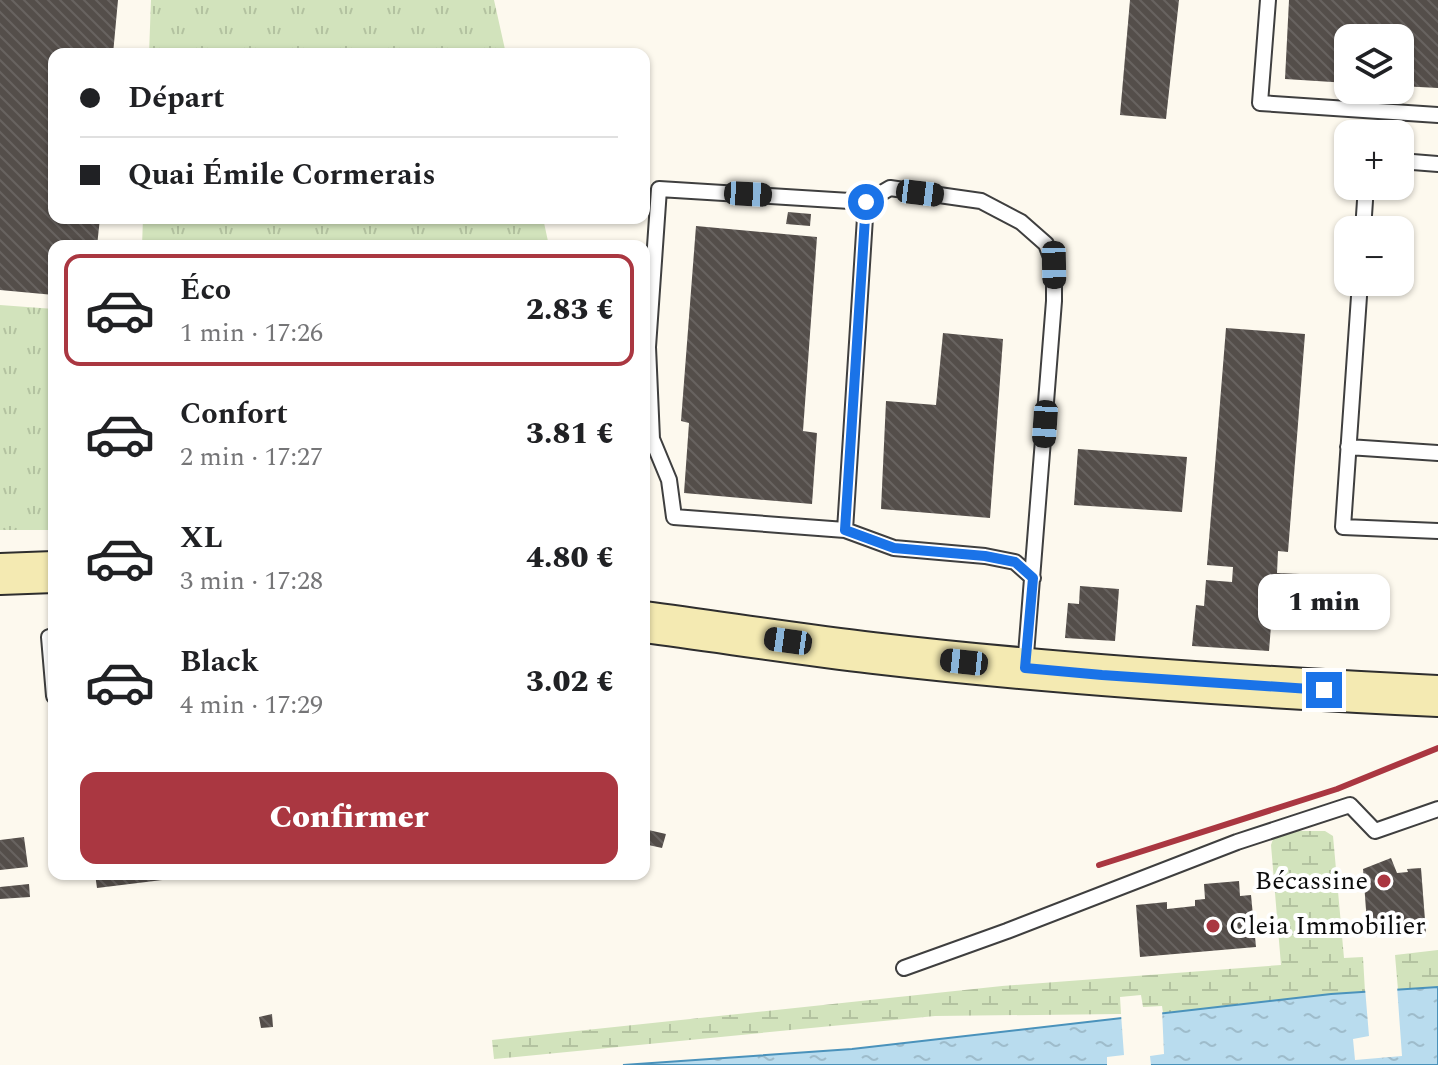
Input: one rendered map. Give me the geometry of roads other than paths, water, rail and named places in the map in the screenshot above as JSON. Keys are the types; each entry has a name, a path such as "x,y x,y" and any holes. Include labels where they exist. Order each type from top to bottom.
{"main road":[{"path":"0,574 48,572"},
{"path":"650,623 874,653 1025,668 1438,696"}],"lane":[{"path":"1268,0 1260,103 1438,115"},
{"path":"1414,162 1438,164"},
{"path":"650,298 659,189 866,202 890,188 981,201 1021,222 1046,244 1054,265 1054,301 1025,668"},
{"path":"845,530 866,202"},
{"path":"1359,296 1343,527 1438,531"},
{"path":"650,408 652,439 669,480 674,517 845,530 894,548 985,556 1015,562 1033,578"},
{"path":"1348,447 1438,453"},
{"path":"904,968 1237,842 1350,805 1375,831 1438,809"}],"water":[{"path":"1438,987 1438,1065 623,1065 852,1049 1331,994"}],"railway":[{"path":"1099,865 1337,789 1438,748"}],"place":[{"name":"Bécassine","path":"1384,881"},
{"name":"Cleia Immobilier","path":"1213,926"}]}
